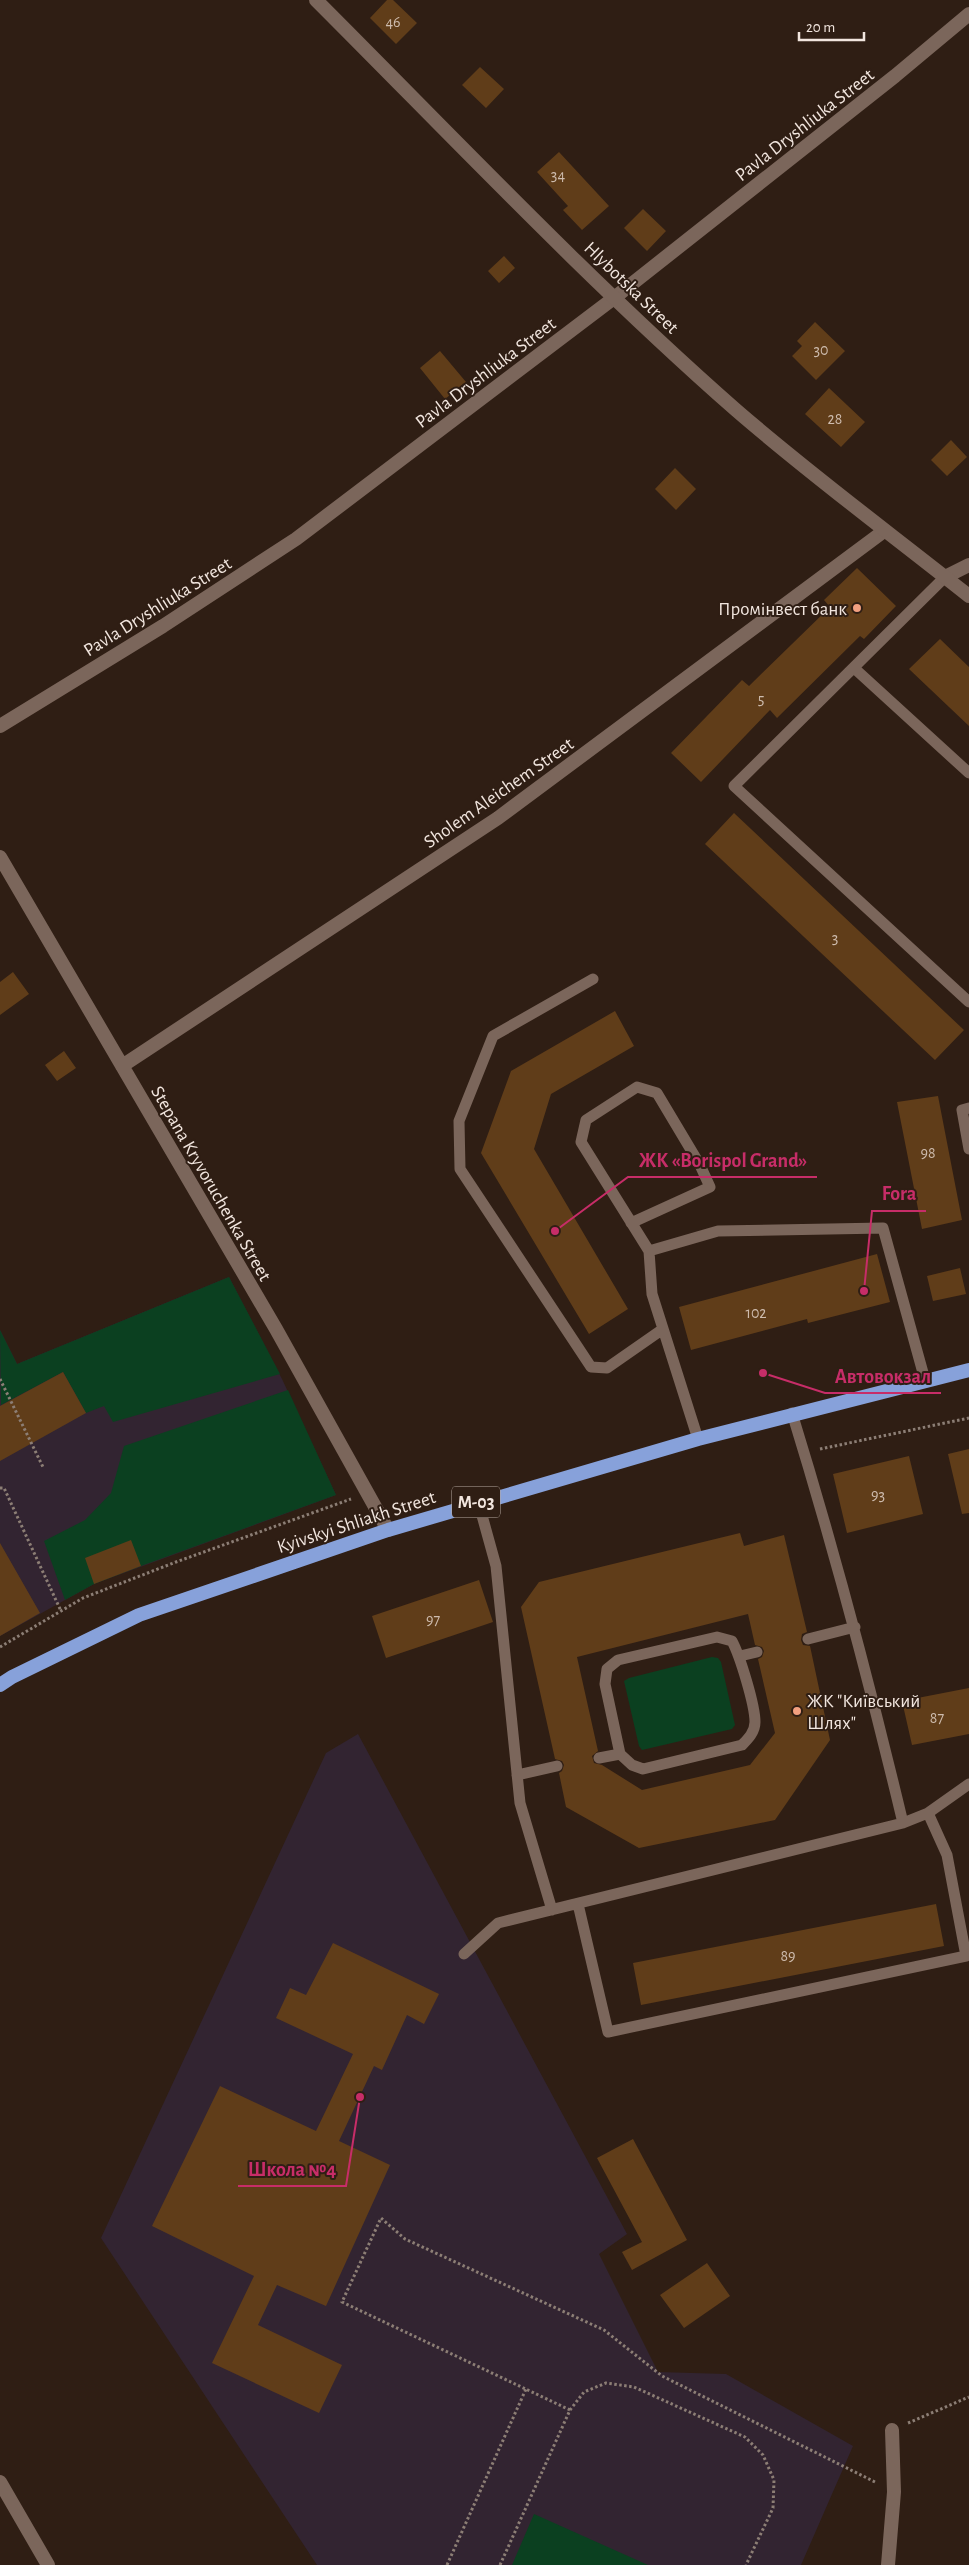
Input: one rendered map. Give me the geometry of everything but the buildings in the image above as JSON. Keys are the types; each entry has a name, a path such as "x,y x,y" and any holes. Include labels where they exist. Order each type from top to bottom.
{"highway":[{"name":"Kyivskyi Shliakh Street","path":"0,1685 12,1677 139,1615 388,1530 478,1501 698,1438 969,1370"}],"street":[{"name":"Hlybotska Street","path":"316,0 614,298 737,410 884,531 969,596"},
{"name":"Pavla Dryshliuka Street","path":"0,726 163,626 296,539 614,298 895,76 969,14"},
{"name":"Sholem Aleichem Street","path":"122,1066 498,818 884,531"},
{"path":"945,577 969,565"},
{"name":"Stepana Kryvoruchenka Street","path":"0,857 271,1320 388,1530"},
{"path":"888,2565 894,2492 892,2430"},
{"path":"0,2482 48,2565"}],"lane":[{"path":"945,577 734,786 969,1002"},
{"path":"854,668 969,773"},
{"path":"593,979 494,1036 459,1121 460,1169 591,1367 607,1368 663,1329"},
{"path":"631,1223 710,1187 700,1165 657,1093 637,1087 586,1120 581,1142 631,1223 649,1251 652,1294 698,1438"},
{"path":"969,1108 962,1110 969,1149"},
{"path":"649,1251 718,1231 884,1228 925,1380"},
{"path":"792,1413 855,1627 903,1823"},
{"path":"478,1501 496,1566 520,1803 552,1910"},
{"path":"808,1639 855,1627"},
{"path":"717,1637 732,1641 740,1656 755,1722 752,1735 742,1745 643,1769 632,1765 620,1754 605,1684 607,1669 618,1660 717,1637"},
{"path":"740,1656 756,1652"},
{"path":"600,1758 620,1754"},
{"path":"517,1775 557,1766"},
{"path":"464,1954 498,1923 903,1823 928,1813 969,1784"},
{"path":"578,1904 608,2032 966,1956 947,1855 928,1813"}],"path":[{"path":"0,1379 43,1467"},
{"path":"804,1453 969,1418"},
{"path":"0,1488 4,1488 61,1611"},
{"path":"0,1647 83,1598 176,1562 367,1493"},
{"path":"570,2410 342,2302 381,2218 405,2239 604,2330 662,2376 894,2492"},
{"path":"500,2565 570,2410 584,2392 606,2383 634,2386 745,2437 763,2455 774,2480 773,2508 746,2565"},
{"path":"447,2565 526,2389"},
{"path":"892,2430 969,2397"}],"shaded area":[{"path":"229,1277 282,1379 336,1495 94,1584 0,1636 0,1330 17,1364"},
{"path":"358,1734 627,2234 599,2254 658,2372 726,2374 853,2446 801,2565 317,2565 101,2238 326,1753"}],"green space":[{"path":"229,1277 280,1374 113,1422 104,1406 86,1413 63,1372 1,1405 0,1330 17,1364"},
{"path":"288,1390 336,1495 94,1584 65,1600 44,1541 85,1520 111,1493 124,1446"},
{"path":"712,1657 718,1658 721,1662 735,1725 732,1729 642,1750 639,1746 624,1681 629,1678"},
{"path":"534,2514 648,2565 512,2565"}],"place":[{"name":"Промінвест банк","path":"857,608"},
{"name":"ЖК «Borispol Grand»","path":"555,1231"},
{"name":"Fora","path":"864,1291"},
{"name":"Автовокзал","path":"763,1373"},
{"name":"ЖК \"Київський Шлях\"","path":"797,1711"},
{"name":"Школа №4","path":"360,2097"}]}
